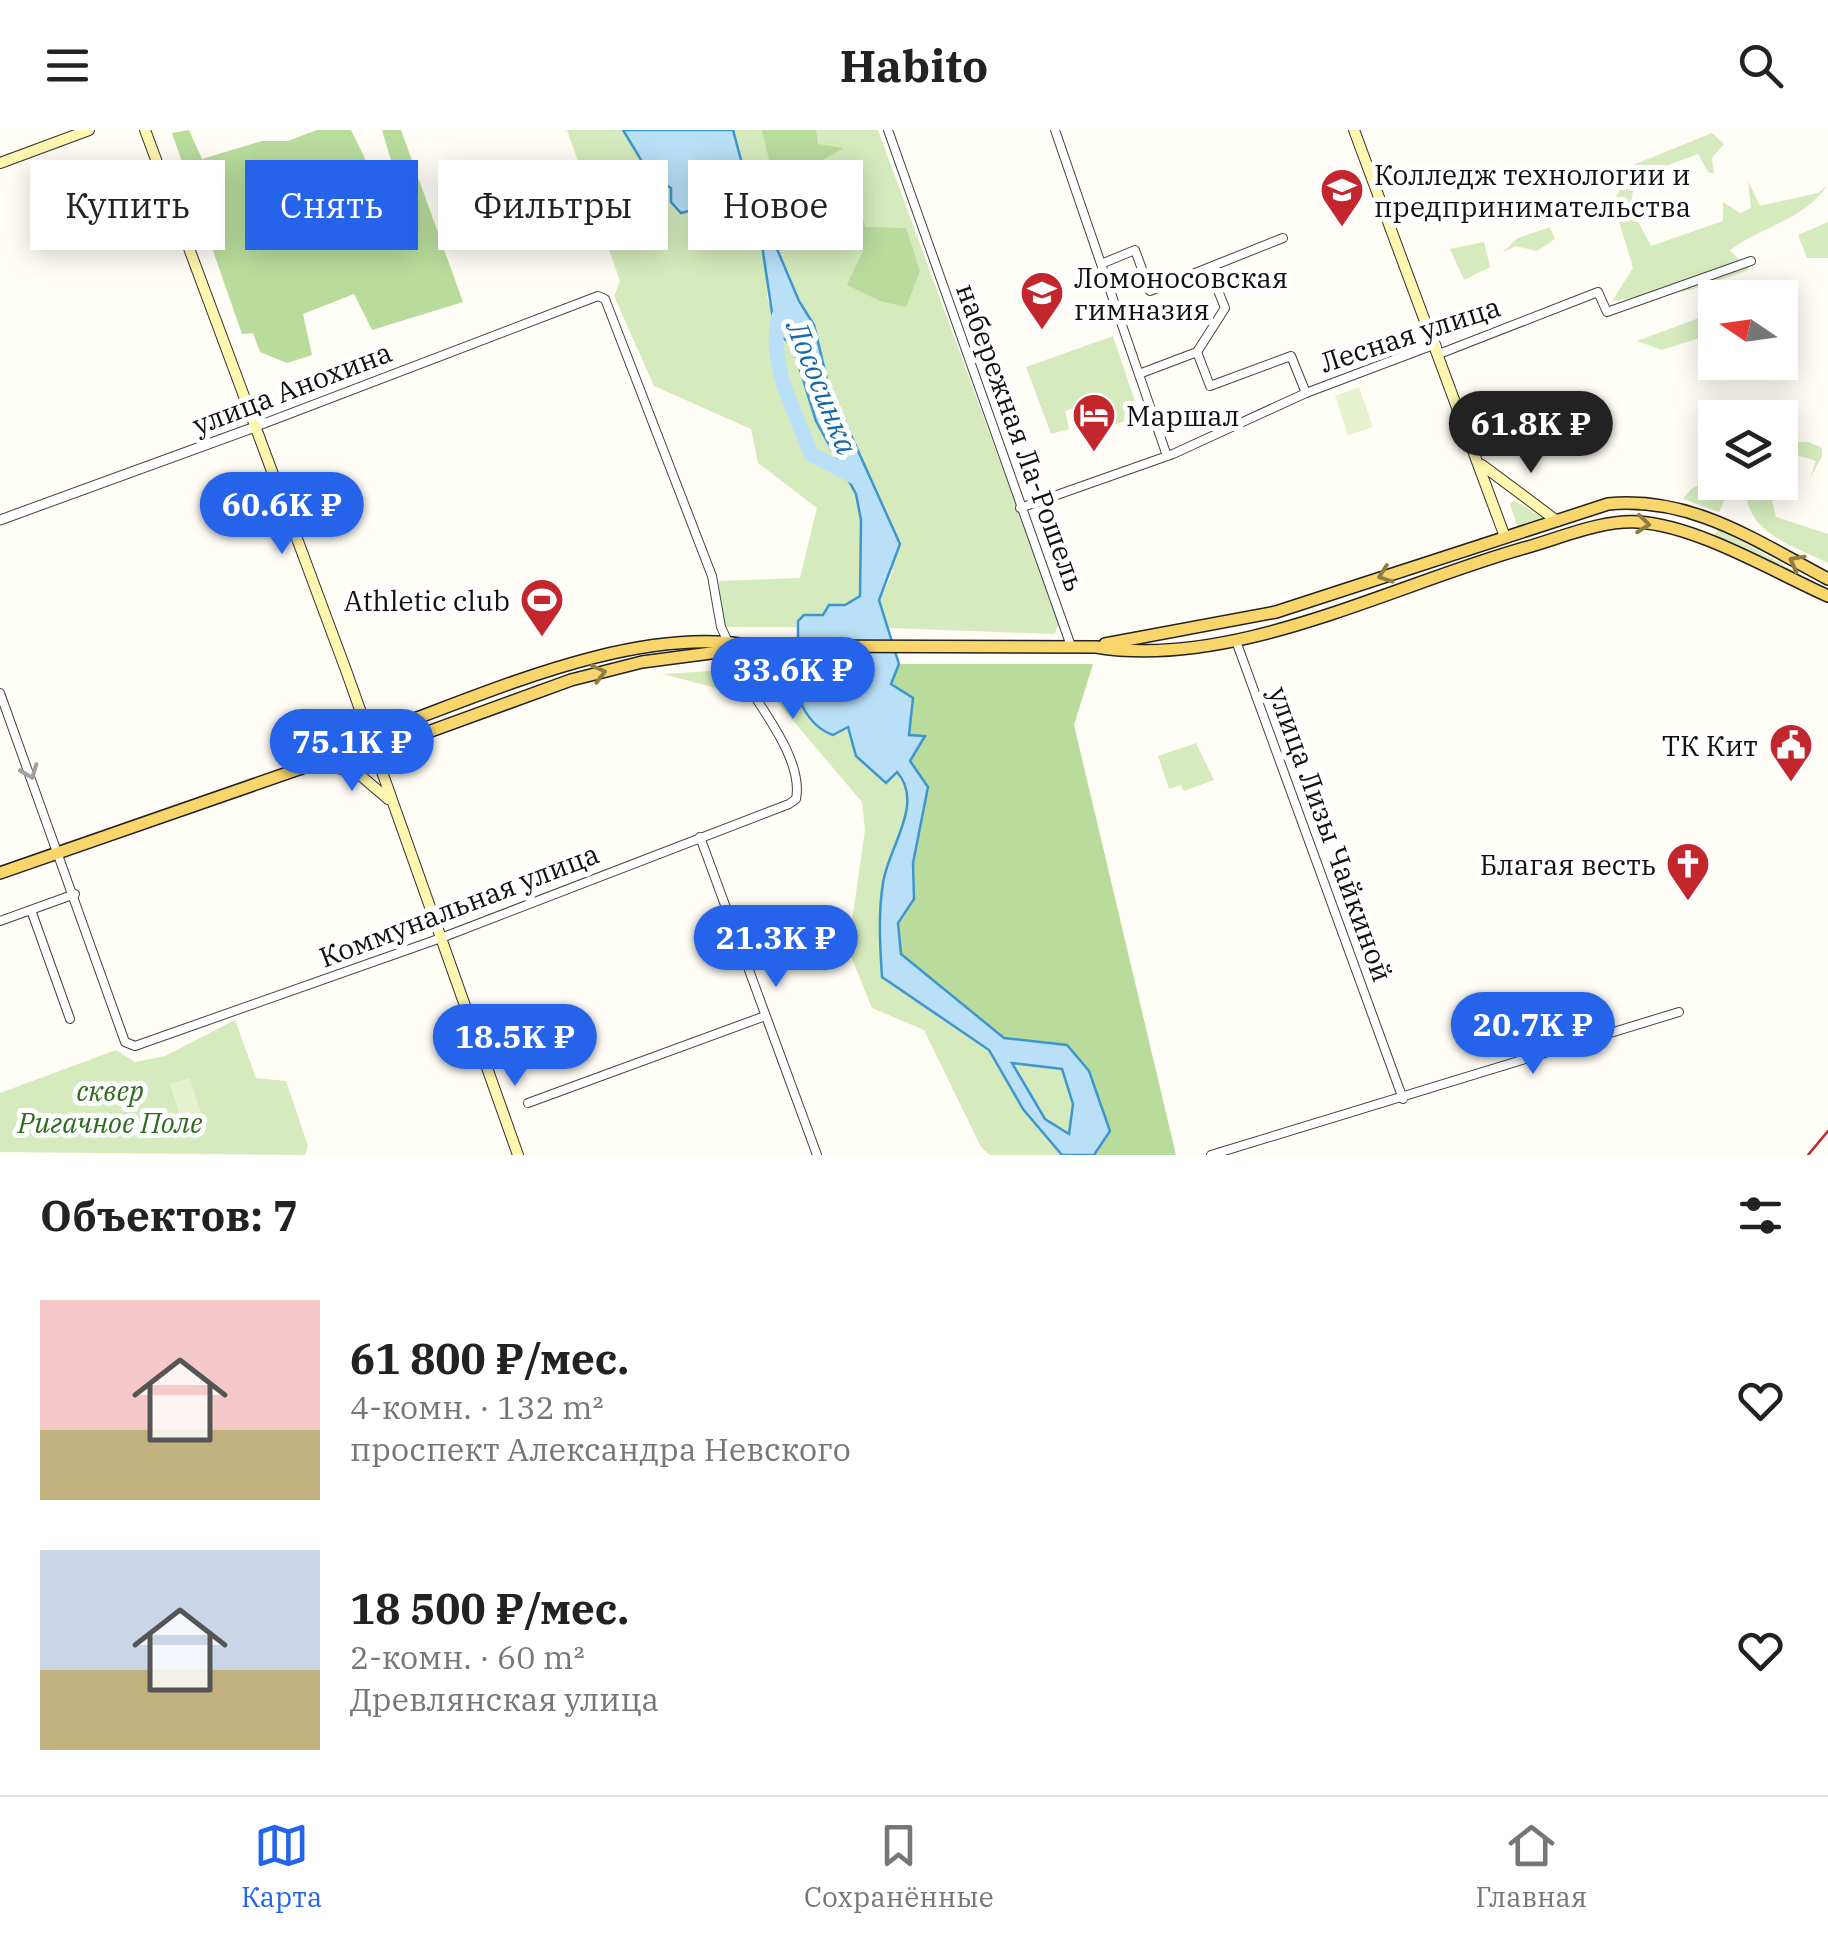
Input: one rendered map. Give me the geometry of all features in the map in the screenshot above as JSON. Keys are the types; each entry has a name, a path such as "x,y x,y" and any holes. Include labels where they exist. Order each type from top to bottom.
{"main road":[{"path":"0,163 89,130"},
{"path":"146,130 518,1155"},
{"path":"1354,130 1481,464 1510,552"},
{"path":"1481,464 1556,521"},
{"path":"0,873 371,744 382,731 569,667 640,649 1096,646 1276,612 1608,504 1656,502 1719,520 1828,579"},
{"path":"1096,646 1129,652 1236,642 1607,524 1642,522 1680,531 1828,596"},
{"path":"321,762 360,775 392,803"}],"street":[{"name":"набережная Ла-Рошель","path":"888,130 1071,646"},
{"path":"1054,130 1167,456"},
{"path":"1101,264 1134,250 1150,291 1283,238"},
{"name":"Лесная улица","path":"1020,508 1167,456 1306,393 1598,292 1607,312 1751,261"},
{"path":"1139,374 1198,352 1225,308 1209,268"},
{"name":"улица Анохина","path":"0,520 598,296 610,306 712,576 728,648"},
{"path":"1198,352 1210,386 1291,356 1306,393"},
{"path":"1172,633 1176,650"},
{"name":"улица Лизы Чайкиной","path":"1236,642 1403,1099"},
{"name":"Коммунальная улица","path":"75,894 125,1042 135,1046 441,938 796,799 796,782 773,723 728,648"},
{"path":"0,693 75,894 0,920"},
{"path":"700,838 816,1155"},
{"path":"31,910 70,1019"},
{"path":"1210,1155 1679,1012"},
{"path":"528,1103 765,1016"}],"green space":[{"path":"189,130 202,159 262,141 288,141 317,130 351,130 366,160 245,160 245,250 418,250 418,177 438,233 438,250 444,250 463,302 372,330 354,294 303,314 312,355 287,363 260,352 253,333 242,334 213,250 225,250 225,160 181,160 172,133"},
{"path":"382,130 401,130 412,160 391,160"},
{"path":"567,130 623,130 641,160 578,160"},
{"path":"733,130 878,130 1059,622 1055,634 889,628 879,600 893,572 828,384 814,325 777,250 863,250 863,160 741,160"},
{"path":"762,130 816,130 818,144 844,148 822,160 769,160"},
{"path":"1712,133 1724,144 1712,158 1714,174 1708,172 1698,154 1634,178 1631,208 1651,246 1723,221 1723,202 1740,213 1751,208 1748,181 1760,206 1818,193 1828,185 1795,215 1730,250 1749,270 1720,280 1698,280 1698,288 1691,290 1612,301 1633,268 1613,201 1620,191 1618,171"},
{"path":"668,186 688,206 688,250 763,250 768,266 767,296 779,333 792,344 816,421 856,494 861,520 860,596 823,615 798,621 796,627 721,627 719,581 800,578 817,508 758,463 751,429 654,386 614,296 620,281 609,250 668,250"},
{"path":"863,220 866,227 906,228 920,271 906,307 880,301 847,285 863,251 859,250 863,250"},
{"path":"1828,222 1828,258 1807,258 1798,235"},
{"path":"1550,227 1555,239 1537,251 1516,246 1502,253 1518,238"},
{"path":"1484,242 1490,267 1464,280 1450,249"},
{"path":"1698,318 1698,338 1662,350 1637,341"},
{"path":"1113,336 1140,416 1111,426 1099,399 1065,411 1069,429 1051,434 1026,367"},
{"path":"1359,387 1373,427 1348,435 1335,396"},
{"path":"1798,442 1822,448 1810,478 1816,461 1798,455"},
{"path":"1698,486 1698,500 1724,500 1719,512 1683,499"},
{"path":"1514,500 1541,517 1541,524 1518,528 1510,504"},
{"path":"1747,500 1773,500 1776,517 1828,534 1828,563 1775,537"},
{"path":"1719,529 1820,585 1714,535"},
{"path":"798,662 848,726 906,782 907,810 883,879 882,977 989,1050 1023,1109 1062,1155 990,1155 981,1147 924,1030 872,1008 848,949 865,830 862,802 745,664"},
{"path":"899,664 1093,664 1074,725 1176,1155 1094,1155 1109,1131 1067,1045 1004,1038 901,954 898,922 914,899 913,863 928,787 910,761 924,736 909,735 891,684"},
{"path":"727,670 746,696 663,674"},
{"path":"1196,743 1214,780 1184,791 1181,785 1169,789 1158,756"},
{"name":"сквер Ригачное Поле","path":"235,1020 256,1078 286,1081 308,1146 305,1155 0,1152 0,1093 116,1050 135,1062 165,1056"},
{"path":"1012,1062 1063,1070 1073,1104 1069,1134 1045,1119"},
{"path":"190,1078 201,1113 181,1120 170,1084"}],"water":[{"path":"623,130 733,130 741,160 688,160 688,211 681,213 671,202 668,160 641,160"},
{"path":"763,250 777,250 814,325 828,384 900,544 879,600 899,664 891,684 913,698 909,735 925,736 910,761 928,787 913,863 914,899 898,923 901,954 1004,1038 1067,1045 1089,1071 1110,1131 1094,1155 1062,1155 1023,1109 989,1050 882,977 881,895 906,812 905,784 897,772 886,783 856,756 848,727 833,735 816,725 796,689 793,670 798,662 798,621 804,615 823,615 829,605 845,605 860,596 861,520 856,494 816,421 792,344 775,333","holes":["1012,1063 1062,1069 1073,1104 1069,1134 1045,1119"]}],"waterway":[{"name":"Лососинка","path":"779,316 776,333 780,369 811,454 861,480"}],"railway":[{"path":"1808,1155 1828,1131"}],"place":[{"name":"Колледж технологии и предпринимательства","path":"1342,228"},
{"name":"Ломоносовская гимназия","path":"1042,331"},
{"name":"Маршал","path":"1094,453"},
{"name":"Athletic club","path":"542,638"},
{"name":"ТК Кит","path":"1791,783"},
{"name":"Благая весть","path":"1688,902"}]}
